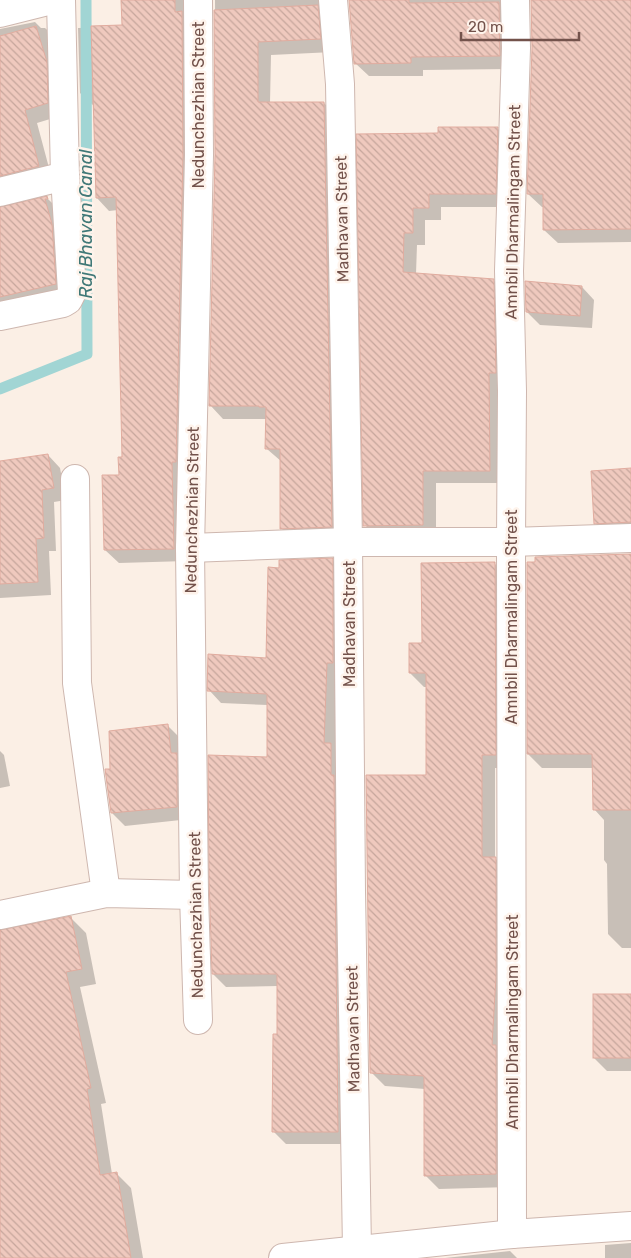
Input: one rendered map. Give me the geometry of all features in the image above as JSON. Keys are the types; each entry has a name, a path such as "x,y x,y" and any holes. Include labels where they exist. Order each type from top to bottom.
{"street":[{"path":"0,13 52,0"},
{"path":"0,316 58,304 68,300 72,292 65,176 61,0"},
{"name":"Nedunchezhian Street","path":"198,0 199,165 190,548 194,895 198,1020"},
{"name":"Madhavan Street","path":"333,0 340,84 357,1249"},
{"name":"Amnbil Dharmalingam Street","path":"512,1234 512,391 510,271 516,48 515,0"},
{"path":"0,192 65,176"},
{"path":"75,478 78,683 106,893"},
{"path":"190,548 348,542 511,542 631,538"},
{"path":"0,915 106,893 194,895"},
{"path":"282,1258 357,1249 435,1250 512,1234 631,1226"}],"building":[{"path":"121,0 175,0 175,12 182,11 183,155 176,462 172,462 174,549 104,550 102,475 119,475 118,457 122,457 116,197 96,198 91,26 122,25"},
{"path":"349,0 409,0 409,3 499,2 500,56 411,57 411,63 354,64"},
{"path":"531,0 631,0 631,229 543,230 543,194 527,194 532,48"},
{"path":"318,5 321,39 258,42 258,102 324,102 332,527 280,529 280,449 265,449 266,407 209,406 215,155 214,10"},
{"path":"36,26 47,62 48,103 25,110 39,166 0,176 0,36"},
{"path":"438,127 498,127 496,194 429,194 429,208 413,208 413,233 404,233 403,272 494,279 496,373 489,373 490,471 423,471 423,525 363,526 356,134 438,133"},
{"path":"47,196 48,199 45,199 52,224 56,284 0,297 0,207"},
{"path":"525,281 582,286 580,316 526,312"},
{"path":"48,454 54,488 42,490 44,538 36,539 38,582 0,584 0,461"},
{"path":"631,468 631,522 594,524 591,471"},
{"path":"631,554 631,810 593,810 592,754 527,754 527,562 535,562 535,557"},
{"path":"333,558 333,663 327,663 324,743 331,743 331,775 334,775 338,1132 272,1132 273,1034 277,1034 277,974 212,974 209,878 208,755 267,757 267,694 207,691 208,654 266,658 268,567 279,568 279,560"},
{"path":"495,562 496,755 482,755 482,857 496,857 496,977 492,1045 496,1045 496,1174 424,1176 424,1076 370,1073 366,775 426,775 426,673 409,673 409,643 422,643 421,563"},
{"path":"168,724 171,753 177,753 177,807 111,813 105,769 110,769 109,731"},
{"path":"71,916 82,969 66,972 91,1088 87,1089 100,1175 117,1172 131,1258 0,1258 0,930"},
{"path":"593,994 631,994 631,1058 593,1058"}],"waterway":[{"name":"Raj Bhavan Canal","path":"0,389 87,354 86,0"}]}
